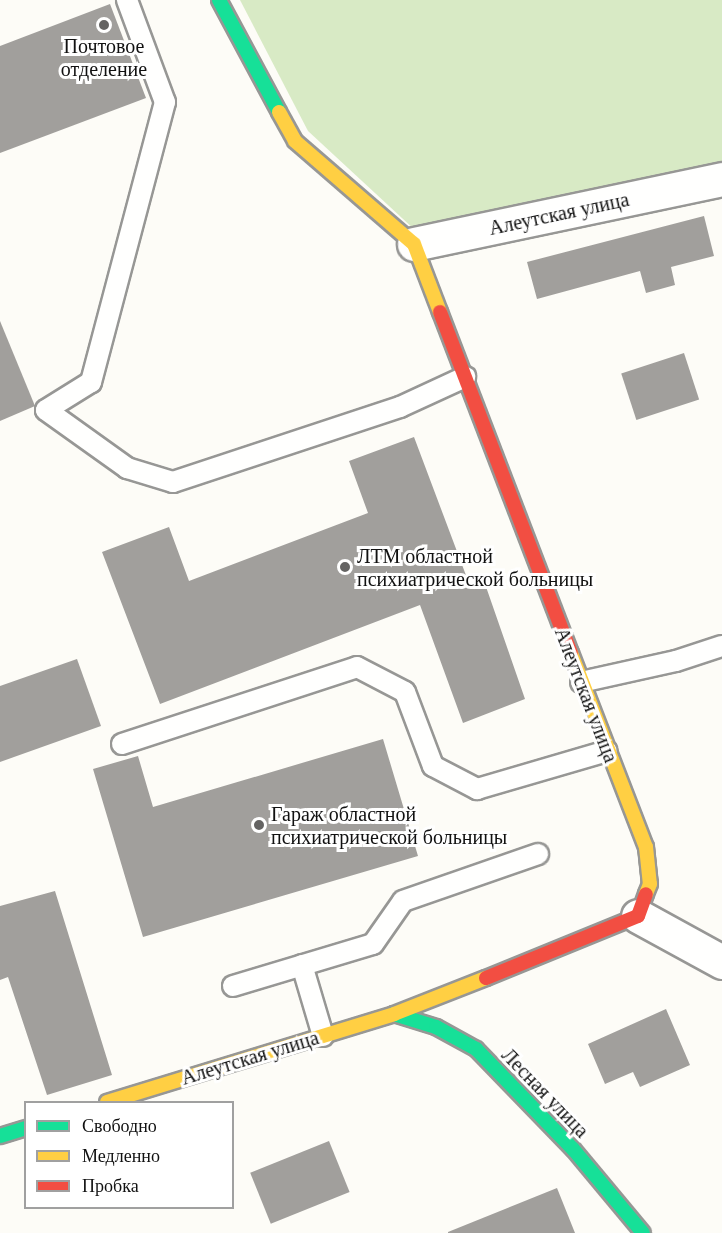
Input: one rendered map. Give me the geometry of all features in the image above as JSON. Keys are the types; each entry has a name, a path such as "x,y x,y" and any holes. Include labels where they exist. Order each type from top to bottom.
{"street":[{"path":"219,0 295,141 414,244"},
{"name":"Алеутская улица","path":"110,1101 394,1014 638,916 650,884 646,847 580,682 414,244 722,178"},
{"path":"638,916 722,962"},
{"name":"Лесная улица","path":"394,1014 436,1027 476,1049 573,1149 643,1233"},
{"path":"0,1136 24,1129"}],"lane":[{"path":"127,0 165,102 91,382 46,410 127,468 173,482 400,407 465,377"},
{"path":"580,682 676,662 722,646"},
{"path":"122,744 357,667 405,692 433,766 477,789 607,751"},
{"path":"233,986 373,944 403,901 538,854"},
{"path":"302,965 323,1036"}],"green space":[{"path":"240,0 722,0 722,170 416,231 308,131"}],"building":[{"path":"110,4 146,98 0,153 0,46"},
{"path":"704,216 714,256 671,267 675,285 646,293 640,271 537,299 527,262"},
{"path":"0,321 35,406 0,421"},
{"path":"684,353 699,400 636,420 621,373"},
{"name":"ЛТМ областной психиатрической больницы","path":"414,437 470,586 484,581 525,699 463,723 420,605 160,704 102,552 169,527 189,581 368,513 349,461"},
{"path":"77,659 101,726 0,762 0,686"},
{"name":"Гараж областной психиатрической больницы","path":"383,739 418,856 143,937 93,769 138,756 153,807"},
{"path":"55,891 112,1075 47,1095 8,977 0,980 0,906"},
{"path":"666,1009 690,1065 640,1087 633,1072 605,1084 588,1044"},
{"path":"329,1141 350,1192 271,1224 250,1173"},
{"path":"557,1188 575,1233 448,1233 448,1232"}],"traffic: fast":[{"path":"219,0 279,112"},
{"path":"394,1014 436,1027 476,1049 573,1149 643,1233"},
{"path":"0,1136 24,1129"}],"traffic: slow":[{"path":"279,112 295,141 414,244 440,312"},
{"path":"571,653 646,847 650,884 646,894"},
{"path":"110,1101 394,1014 486,978"}],"traffic: jam":[{"path":"440,312 571,653"},
{"path":"486,978 638,916 646,894"}],"place":[{"name":"Почтовое отделение","path":"104,25"},
{"name":"ЛТМ областной психиатрической больницы","path":"345,567"},
{"name":"Гараж областной психиатрической больницы","path":"259,825"}]}
